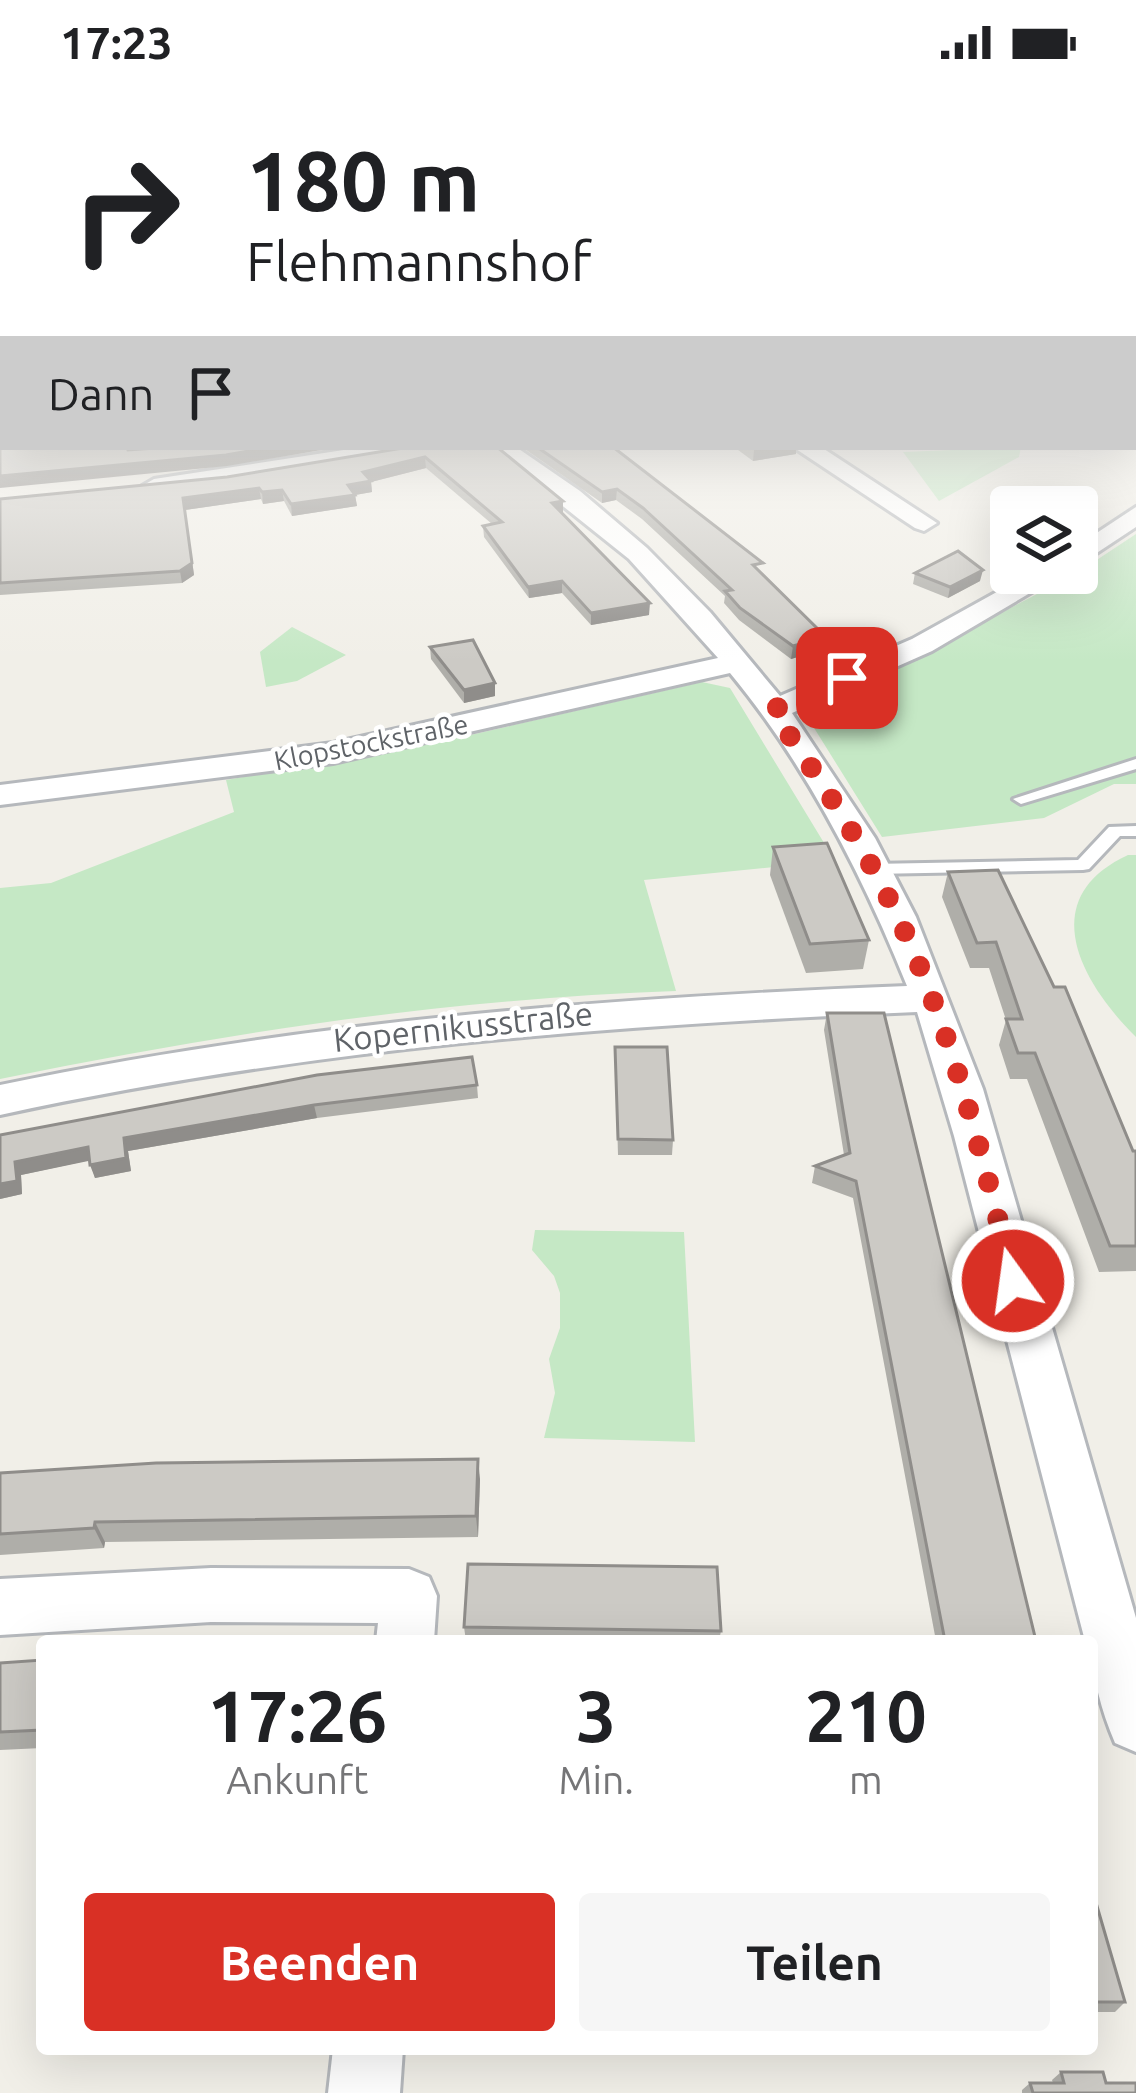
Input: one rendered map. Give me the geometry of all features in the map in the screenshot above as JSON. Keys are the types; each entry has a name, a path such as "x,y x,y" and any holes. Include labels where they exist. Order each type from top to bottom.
{"street":[{"path":"123,489 259,473"},
{"path":"539,473 682,595 738,662 820,779 872,869 932,998 993,1199 1136,1722"},
{"path":"845,473 924,524"},
{"path":"1098,542 1136,514"},
{"path":"772,710 922,645 1013,594"},
{"name":"Klopstockstraße","path":"0,795 333,753 738,662"},
{"name":"Kopernikusstraße","path":"0,1100 182,1061 392,1031 632,1009 932,998"},
{"path":"0,1607 211,1595 410,1596 407,1635"},
{"path":"364,2093 367,2055"}],"lane":[{"path":"1021,799 1136,764"},
{"path":"872,869 1083,866 1115,831 1136,831"}],"green space":[{"path":"918,473 990,473 939,501"},
{"path":"1136,534 1136,784 1114,784 1044,818 882,837 806,715 1037,594 1098,594 1098,559"},
{"path":"292,627 346,655 297,681 266,687 260,652"},
{"path":"702,682 730,688 835,861 644,880 676,991 506,1002 336,1021 0,1079 0,888 51,883 234,812 226,780 444,741"},
{"path":"1136,855 1136,1037 1099,992 1076,943 1075,918 1082,895 1099,873"},
{"path":"535,1230 684,1232 695,1442 544,1438 555,1393 549,1359 560,1328 560,1293 554,1276 532,1250"}],"building":[{"path":"364,473 371,481 348,485 355,495 291,504 282,490 262,492 259,488 183,498 192,563 180,571 0,583 0,499 227,477"},
{"path":"444,473 528,473 563,501 552,503 650,603 591,613 562,581 528,587 483,526 502,522"},
{"path":"574,473 646,473 763,563 753,565 826,637 793,646 740,608 725,591 732,590 643,508 617,489 602,492"},
{"path":"958,551 983,570 950,587 915,573"},
{"path":"473,640 495,683 464,690 430,647"},
{"path":"827,843 869,940 810,944 773,847"},
{"path":"998,870 1054,987 1065,987 1136,1151 1136,1246 1110,1246 1035,1053 1018,1053 1006,1019 1022,1019 996,942 977,943 948,872"},
{"path":"827,1013 884,1013 1035,1635 944,1635 856,1181 815,1166 850,1153"},
{"path":"615,1047 667,1047 673,1140 618,1139"},
{"path":"472,1057 477,1085 314,1105 124,1138 126,1158 90,1165 88,1147 15,1162 17,1181 0,1184 0,1135 317,1075"},
{"path":"478,1459 476,1516 95,1522 94,1528 0,1534 0,1473 156,1463"},
{"path":"468,1564 717,1567 721,1631 464,1627"},
{"path":"36,1660 36,1730 0,1732 0,1663"},
{"path":"1098,1910 1125,2002 1098,2002"},
{"path":"1061,2072 1103,2072 1106,2083 1136,2083 1136,2093 1033,2093 1030,2083 1064,2083"}],"route":[{"path":"847,678 772,710 852,832 907,936 956,1076 1013,1281"}]}
